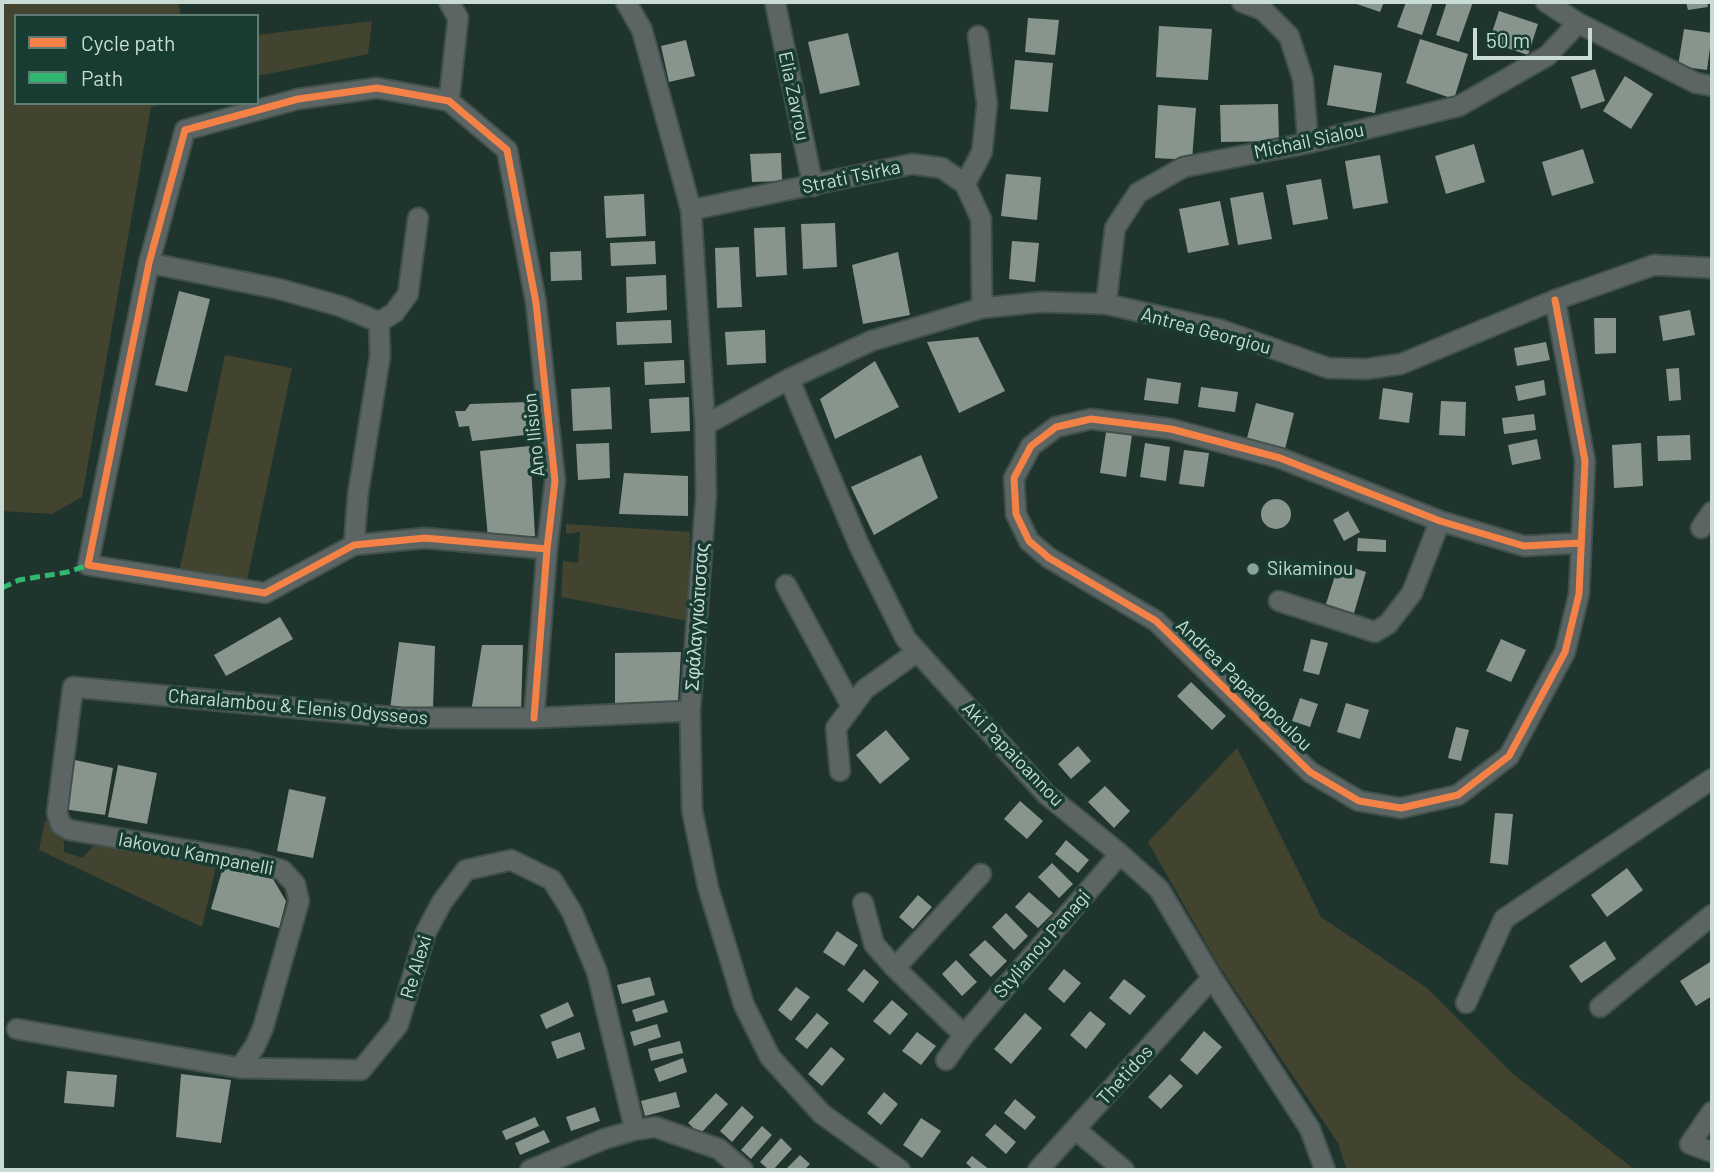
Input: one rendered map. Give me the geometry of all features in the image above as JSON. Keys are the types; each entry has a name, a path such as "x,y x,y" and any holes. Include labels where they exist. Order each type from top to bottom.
{"street":[{"path":"449,2 458,18 449,101 377,88 298,99 185,130 149,263 88,565 265,593 354,545 425,538 547,549"},
{"name":"Σφάλαγγιώτισσας","path":"626,2 642,30 691,210 705,425 706,496 690,711 692,810 708,887 744,1005 770,1057 822,1114 900,1170"},
{"path":"1242,2 1263,10 1289,36 1303,79 1308,143"},
{"path":"1546,2 1578,23 1696,83 1712,86"},
{"name":"Elia Zavrou","path":"780,3 813,187"},
{"name":"Michail Sialou","path":"1106,304 1115,228 1138,193 1184,167 1308,143 1459,106 1547,56 1578,23"},
{"path":"978,36 987,104 982,152 965,184 981,219 982,308"},
{"name":"Ano Ilision","path":"449,101 507,150 536,303 555,481 534,718"},
{"name":"Strati Tsirka","path":"691,210 813,187 912,164 942,168 965,184"},
{"path":"379,322 394,313 408,294 418,218"},
{"path":"149,263 279,289 340,306 379,322"},
{"name":"Antrea Georgiou","path":"705,425 789,379 871,341 982,308 1041,302 1106,304 1221,330 1328,368 1366,369 1401,364 1555,300 1654,265 1712,268"},
{"name":"Andrea Papadopoulou","path":"1555,300 1585,461 1579,594 1565,652 1509,755 1458,795 1401,808 1359,801 1310,772 1156,621 1049,558 1029,541 1016,514 1014,478 1031,446 1056,427 1091,419 1171,429 1280,458 1440,522 1524,546 1581,542"},
{"path":"354,545 358,494 380,356 379,322"},
{"name":"Aki Papaioannou","path":"789,379 859,545 906,639 1046,794 1159,889 1212,978 1310,1129 1325,1170"},
{"path":"1279,601 1375,632 1388,624 1412,593 1440,522"},
{"path":"786,585 852,707"},
{"path":"840,771 835,728 865,689 917,652"},
{"name":"Charalambou & Elenis Odysseos","path":"65,828 59,822 57,813 73,687 402,719 534,718 690,711"},
{"path":"1466,1003 1504,919 1712,779"},
{"name":"Iakovou Kampanelli","path":"65,828 246,860 282,870 295,884 299,901 263,1028 240,1068"},
{"name":"Stylianou Panagi","path":"946,1060 964,1035 1120,854"},
{"name":"Re Alexi","path":"17,1029 240,1068 361,1070 398,1025 426,932 442,902 466,870 511,860 552,880 572,912 597,972 635,1130"},
{"path":"895,968 981,874"},
{"path":"863,903 874,943 895,968 964,1035"},
{"path":"1600,1007 1712,915"},
{"name":"Thetidos","path":"1038,1170 1212,978"},
{"path":"1712,1112 1690,1144 1712,1152"},
{"path":"530,1170 604,1139 655,1127 719,1149 743,1170"},
{"path":"1076,1130 1124,1170"}],"green space":[{"path":"2,2 178,2 181,14 14,14 14,105 158,105 151,107 82,497 52,514 2,511"},
{"path":"372,21 368,54 259,76 259,35"},
{"path":"225,355 292,368 247,580 179,573"},
{"path":"566,524 690,532 688,621 561,597 563,561 578,563 580,532 566,534"},
{"path":"1237,748 1321,917 1427,988 1513,1074 1635,1170 1347,1170 1338,1143 1219,966 1148,842"},
{"path":"45,820 60,830 64,852 83,858 92,847 102,842 169,849 174,859 202,863 208,857 217,862 202,927 39,850"}],"building":[{"path":"1351,2 1384,2 1380,12"},
{"path":"1406,2 1433,2 1422,35 1397,27"},
{"path":"1447,2 1473,2 1459,42 1436,35"},
{"path":"1686,2 1707,2 1708,7 1688,10"},
{"path":"1499,11 1538,24 1528,55 1489,42"},
{"path":"1028,18 1059,20 1055,55 1025,52"},
{"path":"1159,26 1212,29 1208,80 1156,77"},
{"path":"1684,29 1712,33 1707,70 1678,66"},
{"path":"848,33 860,85 820,94 808,42"},
{"path":"1420,39 1468,54 1454,99 1406,83"},
{"path":"686,40 695,76 669,82 661,46"},
{"path":"1015,60 1053,63 1048,112 1010,109"},
{"path":"1334,65 1382,73 1375,113 1327,105"},
{"path":"1595,69 1605,101 1581,109 1571,77"},
{"path":"1625,76 1653,94 1631,129 1603,111"},
{"path":"1278,104 1279,141 1221,142 1220,105"},
{"path":"1158,105 1196,108 1192,160 1155,158"},
{"path":"1474,144 1485,182 1446,194 1435,156"},
{"path":"1583,149 1594,183 1552,196 1542,162"},
{"path":"781,153 782,181 752,182 750,154"},
{"path":"1380,155 1388,203 1353,209 1345,161"},
{"path":"1006,174 1041,177 1037,220 1001,216"},
{"path":"1321,179 1328,219 1293,225 1286,185"},
{"path":"1263,192 1272,239 1238,245 1230,198"},
{"path":"644,194 646,236 606,238 604,196"},
{"path":"1220,201 1229,245 1188,253 1179,209"},
{"path":"835,223 837,267 803,269 801,224"},
{"path":"785,227 787,275 756,277 754,228"},
{"path":"655,241 656,264 611,266 610,243"},
{"path":"1012,241 1039,243 1035,282 1009,279"},
{"path":"739,247 742,307 717,308 715,248"},
{"path":"581,251 582,280 551,281 550,252"},
{"path":"898,252 910,315 863,324 852,265"},
{"path":"666,275 667,310 627,313 626,277"},
{"path":"179,291 210,299 187,392 155,385"},
{"path":"1690,310 1695,335 1663,341 1659,316"},
{"path":"1594,318 1616,318 1616,353 1595,354"},
{"path":"671,320 672,343 617,345 616,322"},
{"path":"765,330 766,363 727,365 725,332"},
{"path":"978,337 1005,391 959,413 927,342"},
{"path":"1546,342 1550,360 1517,366 1514,348"},
{"path":"684,360 685,383 645,385 644,362"},
{"path":"875,361 899,407 835,439 820,399"},
{"path":"1679,368 1681,400 1669,401 1666,369"},
{"path":"1147,378 1181,383 1178,404 1144,400"},
{"path":"1544,380 1546,395 1518,401 1515,386"},
{"path":"610,387 612,429 573,431 571,389"},
{"path":"1201,387 1238,392 1235,412 1198,407"},
{"path":"1383,388 1413,393 1409,423 1379,419"},
{"path":"689,397 690,431 651,433 649,399"},
{"path":"1441,401 1466,402 1465,436 1439,435"},
{"path":"528,402 534,434 472,441 469,426 459,427 455,411 465,411 470,404"},
{"path":"1256,403 1294,413 1285,449 1247,438"},
{"path":"1534,414 1536,430 1504,434 1502,418"},
{"path":"1106,432 1132,435 1126,477 1100,473"},
{"path":"1690,435 1691,460 1658,461 1657,436"},
{"path":"1537,439 1541,459 1512,465 1508,445"},
{"path":"609,443 610,478 578,480 576,444"},
{"path":"1145,443 1170,447 1166,481 1140,477"},
{"path":"1641,443 1643,486 1614,488 1612,445"},
{"path":"530,446 535,536 488,538 480,451"},
{"path":"1184,450 1209,453 1204,487 1179,484"},
{"path":"921,455 938,498 874,535 851,487"},
{"path":"624,473 688,476 688,516 619,514"},
{"path":"1276,499 1287,503 1291,514 1287,525 1276,529 1265,525 1261,514 1265,503"},
{"path":"1348,511 1360,532 1344,541 1333,520"},
{"path":"1358,538 1386,540 1386,552 1357,551"},
{"path":"1339,563 1366,572 1354,613 1326,604"},
{"path":"280,617 293,639 226,676 214,655"},
{"path":"1311,639 1328,643 1319,675 1303,671"},
{"path":"1501,639 1526,650 1511,682 1486,671"},
{"path":"399,642 435,646 433,709 390,709"},
{"path":"482,645 523,645 521,713 471,712"},
{"path":"681,652 678,701 615,709 615,653"},
{"path":"1191,682 1226,716 1212,730 1177,696"},
{"path":"1300,698 1318,704 1310,727 1292,721"},
{"path":"1346,703 1369,710 1360,739 1337,732"},
{"path":"1456,727 1469,730 1461,761 1448,758"},
{"path":"886,730 910,759 880,784 856,755"},
{"path":"1078,746 1091,761 1071,779 1058,764"},
{"path":"70,759 113,768 105,815 63,809"},
{"path":"118,765 157,773 147,824 108,817"},
{"path":"1105,786 1130,811 1114,828 1088,802"},
{"path":"289,789 326,797 313,858 277,851"},
{"path":"1020,801 1043,821 1027,839 1004,819"},
{"path":"1495,813 1513,814 1508,865 1490,863"},
{"path":"1066,840 1089,860 1078,873 1055,854"},
{"path":"1052,863 1073,884 1059,898 1038,877"},
{"path":"223,867 273,879 286,901 279,928 211,909"},
{"path":"1627,868 1643,890 1607,917 1591,895"},
{"path":"1029,892 1053,913 1038,928 1015,907"},
{"path":"918,895 932,907 913,929 899,917"},
{"path":"1006,913 1028,936 1014,950 992,927"},
{"path":"837,931 858,945 844,966 823,952"},
{"path":"985,940 1007,961 991,977 969,955"},
{"path":"1605,941 1616,959 1581,983 1569,966"},
{"path":"956,960 977,982 962,996 942,974"},
{"path":"1710,962 1712,996 1696,1006 1680,981"},
{"path":"864,969 879,982 863,1003 847,990"},
{"path":"1064,969 1081,983 1064,1003 1048,989"},
{"path":"650,977 655,995 622,1004 617,985"},
{"path":"1124,979 1146,996 1130,1015 1109,998"},
{"path":"796,987 810,997 791,1021 778,1010"},
{"path":"664,1000 668,1012 636,1022 632,1010"},
{"path":"892,1000 908,1014 890,1035 873,1021"},
{"path":"568,1002 574,1016 546,1029 540,1015"},
{"path":"1090,1011 1106,1024 1086,1049 1070,1035"},
{"path":"817,1013 829,1023 807,1049 795,1039"},
{"path":"1025,1013 1042,1028 1011,1064 994,1049"},
{"path":"657,1024 661,1037 634,1046 630,1032"},
{"path":"1204,1031 1222,1047 1197,1075 1180,1060"},
{"path":"580,1032 585,1049 557,1059 551,1042"},
{"path":"917,1032 936,1046 921,1065 902,1051"},
{"path":"680,1041 683,1053 651,1061 648,1049"},
{"path":"831,1047 845,1059 822,1086 808,1074"},
{"path":"683,1058 687,1072 659,1082 654,1069"},
{"path":"67,1071 117,1075 114,1107 64,1103"},
{"path":"181,1074 231,1080 221,1143 176,1137"},
{"path":"1170,1074 1183,1086 1161,1109 1148,1097"},
{"path":"676,1092 680,1107 645,1116 641,1101"},
{"path":"884,1092 898,1104 881,1125 867,1113"},
{"path":"716,1093 728,1104 700,1134 688,1123"},
{"path":"1015,1099 1036,1117 1025,1130 1004,1113"},
{"path":"742,1106 754,1117 732,1142 720,1131"},
{"path":"595,1107 600,1121 571,1131 566,1117"},
{"path":"535,1117 539,1126 506,1140 502,1131"},
{"path":"921,1118 941,1131 922,1158 903,1145"},
{"path":"995,1124 1016,1142 1006,1154 985,1135"},
{"path":"762,1126 772,1135 751,1159 741,1150"},
{"path":"544,1130 550,1142 520,1155 515,1143"},
{"path":"781,1138 792,1149 773,1170 769,1170 760,1162"},
{"path":"800,1155 810,1164 804,1170 785,1170"},
{"path":"972,1156 990,1170 974,1170 966,1163"}],"marked path":[{"path":"2,588 19,580 68,572 88,565"}],"cycle path":[{"path":"534,718 555,481 536,303 507,150 449,101 377,88 298,99 185,130 149,263 88,565 265,593 354,545 425,538 547,549"},
{"path":"1555,300 1585,461 1579,594 1565,652 1509,756 1458,795 1401,808 1359,801 1310,772 1156,621 1049,558 1029,541 1016,514 1014,478 1031,446 1056,427 1091,419 1171,429 1280,458 1440,521 1524,546 1581,543"}],"place":[{"name":"Sikaminou","path":"1253,569"}]}
